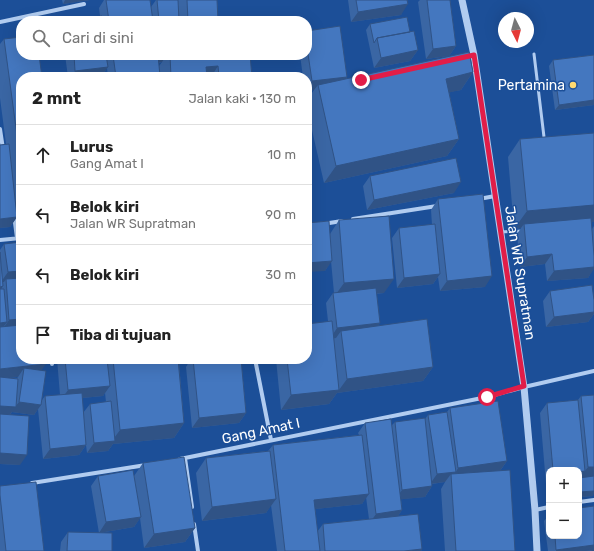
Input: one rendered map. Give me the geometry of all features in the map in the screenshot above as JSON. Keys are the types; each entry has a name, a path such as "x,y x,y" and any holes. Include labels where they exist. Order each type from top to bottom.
{"street":[{"name":"Jalan WR Supratman","path":"462,0 470,56 495,196 524,386 535,510 537,551"},
{"path":"36,16 84,4"},
{"path":"0,22 16,20"},
{"path":"0,129 4,152"},
{"path":"471,200 495,196"},
{"path":"315,224 330,223 440,205"},
{"path":"12,207 16,225"},
{"path":"0,240 16,238"},
{"path":"256,364 271,440"},
{"name":"Gang Amat I","path":"178,459 487,397 524,386 594,370"},
{"path":"185,458 193,513"},
{"path":"24,485 148,465"},
{"path":"582,502 594,500"},
{"path":"535,510 546,508"},
{"path":"194,521 198,551"}],"lane":[{"path":"534,54 544,136"},
{"path":"500,232 527,231"}],"building":[{"path":"106,0 150,0 152,16 108,16"},
{"path":"157,0 178,0 179,16 159,16"},
{"path":"187,0 217,0 218,16 188,16"},
{"path":"356,0 407,0 408,4 358,12"},
{"path":"427,0 450,0 456,46 433,49"},
{"path":"407,17 410,32 377,38 374,43 370,24"},
{"path":"340,26 347,77 312,81 312,72 311,72 309,60 312,60 312,30"},
{"path":"414,31 418,50 381,58 377,38"},
{"path":"16,38 16,60 40,60 41,72 16,72 16,128 4,39"},
{"path":"469,52 473,72 446,79 459,139 336,166 318,85"},
{"name":"Pertamina","path":"594,55 594,100 559,105 553,60"},
{"path":"74,60 107,60 108,67 75,71"},
{"path":"114,60 158,60 160,72 115,72"},
{"path":"170,60 250,60 252,72 219,72 218,66 206,67 206,72 171,72"},
{"path":"594,133 594,205 527,211 520,139"},
{"path":"9,144 16,217 0,219 0,145"},
{"path":"456,158 461,182 374,200 370,176"},
{"path":"483,194 492,276 447,281 438,199"},
{"path":"389,216 394,279 344,283 339,220"},
{"path":"591,218 594,267 554,271 552,254 527,257 524,224"},
{"path":"329,221 332,261 312,263 312,223"},
{"path":"435,224 440,274 404,278 399,228"},
{"path":"16,243 16,271 8,272 4,244"},
{"path":"0,252 3,286 0,287"},
{"path":"16,278 16,319 9,320 6,279"},
{"path":"592,285 594,312 554,317 550,291"},
{"path":"376,288 380,323 337,328 333,293"},
{"path":"0,289 4,289 7,322 0,323"},
{"path":"427,319 433,367 347,379 341,331"},
{"path":"332,321 339,390 291,395 288,364 312,364 312,323"},
{"path":"16,325 16,364 46,364 0,369 0,327"},
{"path":"65,364 108,364 110,386 68,390"},
{"path":"113,364 178,364 184,423 120,430"},
{"path":"194,364 241,364 246,413 199,418"},
{"path":"24,368 46,371 41,405 19,402"},
{"path":"0,377 18,379 16,407 0,406"},
{"path":"82,393 86,445 50,449 45,396"},
{"path":"594,395 594,467 588,467 581,396"},
{"path":"578,400 585,471 582,472 582,467 553,467 547,403"},
{"path":"111,401 115,441 94,443 90,404"},
{"path":"498,401 507,461 458,468 450,408"},
{"path":"447,412 456,472 437,474 428,415"},
{"path":"0,414 29,416 27,455 0,453"},
{"path":"425,418 432,486 402,490 395,422"},
{"path":"391,419 402,510 376,514 365,423"},
{"path":"362,435 369,494 314,500 320,551 285,551 273,445"},
{"path":"270,451 276,499 212,507 206,458"},
{"path":"184,457 195,528 154,534 143,463"},
{"path":"133,470 141,517 106,522 98,476"},
{"path":"510,470 515,551 456,551 451,474"},
{"path":"594,476 594,491 582,492 582,478"},
{"path":"36,482 44,551 6,551 0,486"},
{"path":"594,506 594,545 556,550 555,539 582,539 582,508"},
{"path":"418,514 422,549 404,551 325,551 323,524"},
{"path":"68,532 112,533 112,551 67,551"}],"place":[{"name":"Pertamina","path":"573,85"}],"route":[{"path":"361,80 474,55 524,386 487,397"}]}
